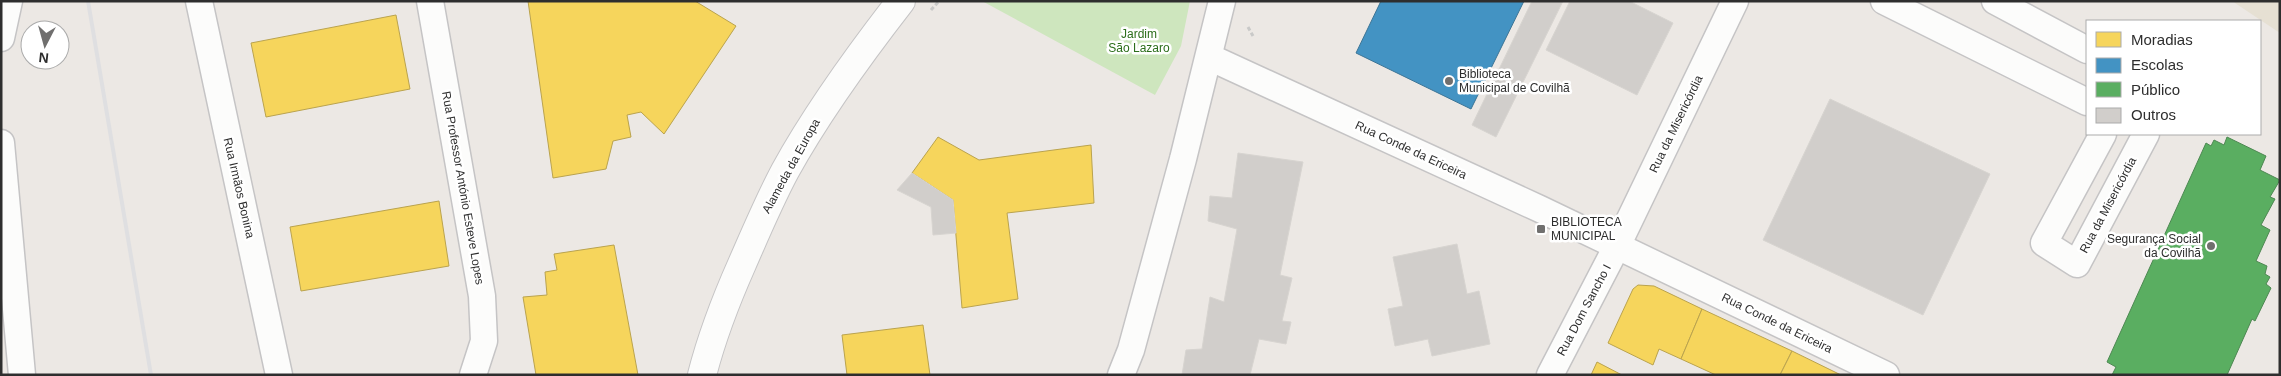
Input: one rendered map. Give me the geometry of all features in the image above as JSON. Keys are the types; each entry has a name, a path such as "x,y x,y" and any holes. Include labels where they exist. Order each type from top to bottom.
{"main road":[{"name":"Alameda da Europa","path":"702,375 720,316 762,218 786,170 814,123 866,46 902,1"}],"street":[{"path":"1,38 9,1"},
{"name":"Rua Irmãos Bonina","path":"199,1 279,375"},
{"name":"Rua Professor António Esteve Lopes","path":"430,1 482,296 484,341 473,375"},
{"path":"1121,375 1132,350 1222,1"},
{"name":"Rua da Misericórdia","path":"1618,246 1735,1"},
{"path":"1884,1 2086,102"},
{"path":"1995,1 2086,49"},
{"name":"Rua Conde da Ericeira","path":"1209,57 1618,246 1886,375"},
{"name":"Rua da Misericórdia","path":"2102,135 2044,243 2077,264 2145,135"},
{"path":"1,143 22,375"},
{"name":"Rua Dom Sancho I","path":"1550,375 1618,246"},
{"path":"1111,375 1132,350"}],"shaded area":[{"path":"2233,1 2280,1 2280,33 2261,20"}],"green space":[{"name":"Jardim São Lazaro","path":"982,1 1190,1 1181,46 1155,95"}],"building: Moradias":[{"path":"528,1 695,1 736,26 664,134 641,112 627,115 631,137 613,141 606,169 553,178"},
{"path":"396,15 410,89 266,117 251,43"},
{"path":"938,137 979,160 1091,145 1094,203 1007,213 1018,299 962,308 953,200 912,173"},
{"path":"439,201 449,266 301,291 290,227"},
{"path":"614,245 638,375 536,375 523,297 547,295 545,272 557,270 554,254"},
{"path":"1638,285 1654,286 1702,309 1681,359 1659,349 1653,365 1608,343 1633,289"},
{"path":"1702,309 1792,351 1780,375 1716,375 1681,359"},
{"path":"923,325 930,375 847,375 842,335"},
{"path":"1792,351 1841,375 1780,375"},
{"path":"1597,362 1622,375 1591,375"}],"building: Escolas":[{"name":"Biblioteca Municipal de Covilhã","path":"1381,1 1524,1 1471,109 1356,53"}],"building: Público":[{"name":"Segurança Social da Covilhã","path":"2227,137 2266,156 2260,170 2280,180 2270,197 2275,199 2261,225 2270,230 2256,261 2267,266 2265,274 2270,277 2266,284 2271,288 2255,321 2252,319 2227,375 2112,375 2116,367 2107,362 2206,143 2211,146 2214,140 2224,145"}],"building: Outros":[{"path":"1532,1 1563,1 1496,137 1472,125"},
{"path":"1570,1 1629,1 1673,23 1637,95 1546,50"},
{"path":"1830,99 1990,174 1923,315 1763,240"},
{"path":"1238,153 1303,162 1280,275 1292,278 1282,321 1291,322 1286,344 1259,339 1250,375 1182,375 1186,350 1202,349 1210,297 1224,302 1237,229 1208,221 1210,196 1232,198"},
{"path":"912,173 953,200 956,233 933,235 931,207 897,190"},
{"path":"1457,244 1467,294 1479,291 1490,344 1432,356 1428,339 1395,346 1388,309 1403,306 1393,257"}],"railway":[{"path":"88,1 151,375"}],"place":[{"name":"Biblioteca Municipal de Covilhã","path":"1449,81"},
{"name":"BIBLIOTECA MUNICIPAL","path":"1541,229"},
{"name":"Segurança Social da Covilhã","path":"2211,246"}]}
